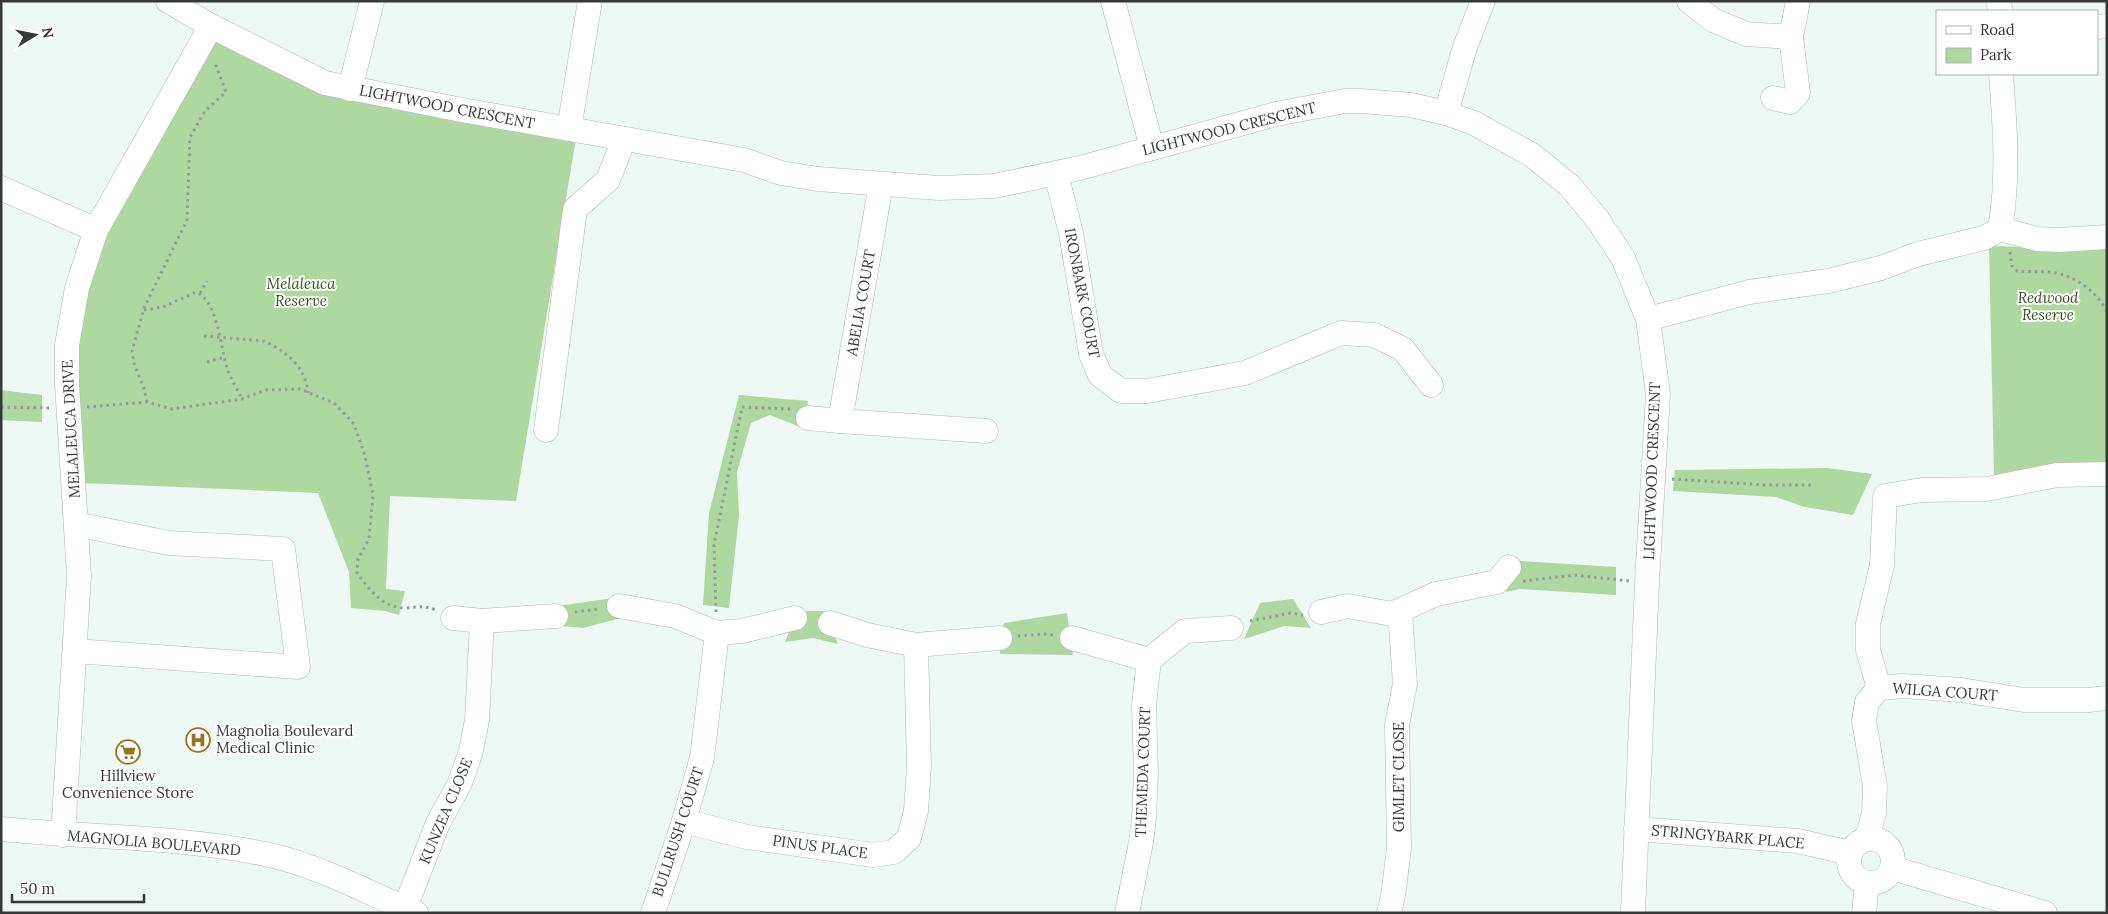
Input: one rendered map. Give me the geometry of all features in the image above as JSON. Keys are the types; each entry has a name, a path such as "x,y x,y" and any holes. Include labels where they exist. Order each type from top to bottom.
{"street":[{"name":"LIGHTWOOD CRESCENT","path":"168,1 211,26 325,83 744,160 782,160 819,166 875,183 939,188 994,186 1056,174 1276,114 1345,101 1411,105 1446,113 1474,123 1532,155 1570,186 1598,220 1623,258 1648,319 1658,394 1633,913"},
{"path":"350,89 372,1"},
{"path":"569,129 590,1"},
{"path":"1113,1 1152,148"},
{"path":"1446,113 1465,47 1483,1"},
{"path":"1690,1 1713,20 1746,34 1791,37"},
{"path":"1773,98 1790,102 1798,93 1791,37 1798,1"},
{"name":"MELALEUCA DRIVE","path":"63,835 79,576 67,384 67,345 76,288 96,230 211,26"},
{"path":"2000,229 2005,203 2006,137 2001,75"},
{"path":"546,430 575,209 608,180 624,139"},
{"name":"IRONBARK COURT","path":"1056,174 1071,233 1092,354 1100,375 1121,391 1147,391 1245,373 1341,333 1374,335 1403,349 1431,385"},
{"name":"ABELIA COURT","path":"840,421 875,183"},
{"path":"1,188 96,230"},
{"path":"1648,319 1749,292 1828,282 1881,268 1918,254 1984,238 2000,229 2038,239 2059,240 2107,237"},
{"path":"808,418 986,431"},
{"path":"1879,688 1868,650 1868,624 1882,565 1885,496 1922,490 1986,489 2057,475 2107,474"},
{"path":"75,651 298,667 283,549 168,543 76,524"},
{"path":"1321,612 1348,606 1392,614 1436,594 1503,574"},
{"path":"619,606 675,616 717,633 742,631 795,618"},
{"name":"GIMLET CLOSE","path":"1389,913 1399,849 1397,725 1406,684 1400,611"},
{"path":"453,618 482,620 556,616"},
{"name":"KUNZEA CLOSE","path":"410,911 438,823 460,783 471,752 477,720 482,620"},
{"path":"830,623 867,635 916,645 1000,638"},
{"path":"1072,638 1149,660 1185,631 1231,628"},
{"name":"BULLRUSH COURT","path":"653,913 684,821 702,758 717,633"},
{"name":"PINUS PLACE","path":"684,821 747,837 872,855 894,852 909,838 916,811 919,766 916,645"},
{"name":"THEMEDA COURT","path":"1127,913 1144,818 1146,773 1144,705 1149,660"},
{"name":"WILGA COURT","path":"1858,846 1874,813 1875,786 1864,721 1867,702 1879,688 1903,686 1961,690 2024,700 2088,700 2107,698"},
{"name":"MAGNOLIA BOULEVARD","path":"1,829 238,849 276,857 317,870 410,911"},
{"name":"STRINGYBARK PLACE","path":"1636,829 1858,846"},
{"path":"1881,840 1888,845 1893,860 1892,868 1882,880 1867,883 1854,875 1850,868 1858,846 1881,840"},
{"path":"1892,868 2045,913"},
{"path":"1864,913 1867,883"}],"path":[{"path":"147,402 132,352 144,310 187,220 190,137 205,111 226,92 214,61"},
{"path":"2012,262 2012,266 2017,272 2057,273 2081,284 2101,299 2107,312"},
{"path":"200,294 207,281"},
{"path":"144,310 163,307 193,292 200,294 211,306 225,357 242,400"},
{"path":"204,336 264,340 293,360 306,378 308,393"},
{"path":"207,362 225,357"},
{"path":"83,407 147,402 172,409 242,400 266,390 300,390 334,403 354,424 373,495 369,539 358,560 357,573 374,594 386,604 404,608 426,606 453,618"},
{"path":"1,407 52,408"},
{"path":"717,633 714,545 742,407 794,410 808,418"},
{"path":"1654,477 1674,480 1766,485 1812,485"},
{"path":"1503,574 1574,575 1629,581"},
{"path":"556,616 619,606"},
{"path":"1231,628 1252,620 1272,616 1291,613 1302,616 1312,612 1321,612"},
{"path":"1000,638 1044,634 1072,638"}],"green space":[{"name":"Melaleuca Reserve","path":"213,37 321,93 576,138 516,501 390,496 386,589 405,591 399,615 385,611 351,608 349,572 318,493 83,483 78,390 78,348 86,293 105,235"},
{"name":"Redwood Reserve","path":"1989,246 2107,249 2107,464 2053,464 1994,475"},
{"path":"1,390 42,395 42,422 1,420"},
{"path":"739,395 808,401 805,429 770,415 751,423 737,472 739,515 729,608 703,605 709,513"},
{"path":"1827,468 1872,474 1853,515 1805,507 1776,497 1673,491 1675,470"},
{"path":"1521,561 1616,567 1616,595 1520,589 1506,592 1510,563"},
{"path":"620,597 621,618 583,628 561,626 558,606"},
{"path":"1293,599 1311,628 1284,626 1244,639 1260,603"},
{"path":"801,611 823,611 838,644 813,638 785,642 795,618"},
{"path":"1067,613 1073,655 1000,654 1000,638 1004,623"}],"place":[{"name":"Magnolia Boulevard Medical Clinic","path":"198,740"},
{"name":"Hillview Convenience Store","path":"128,752"}]}
